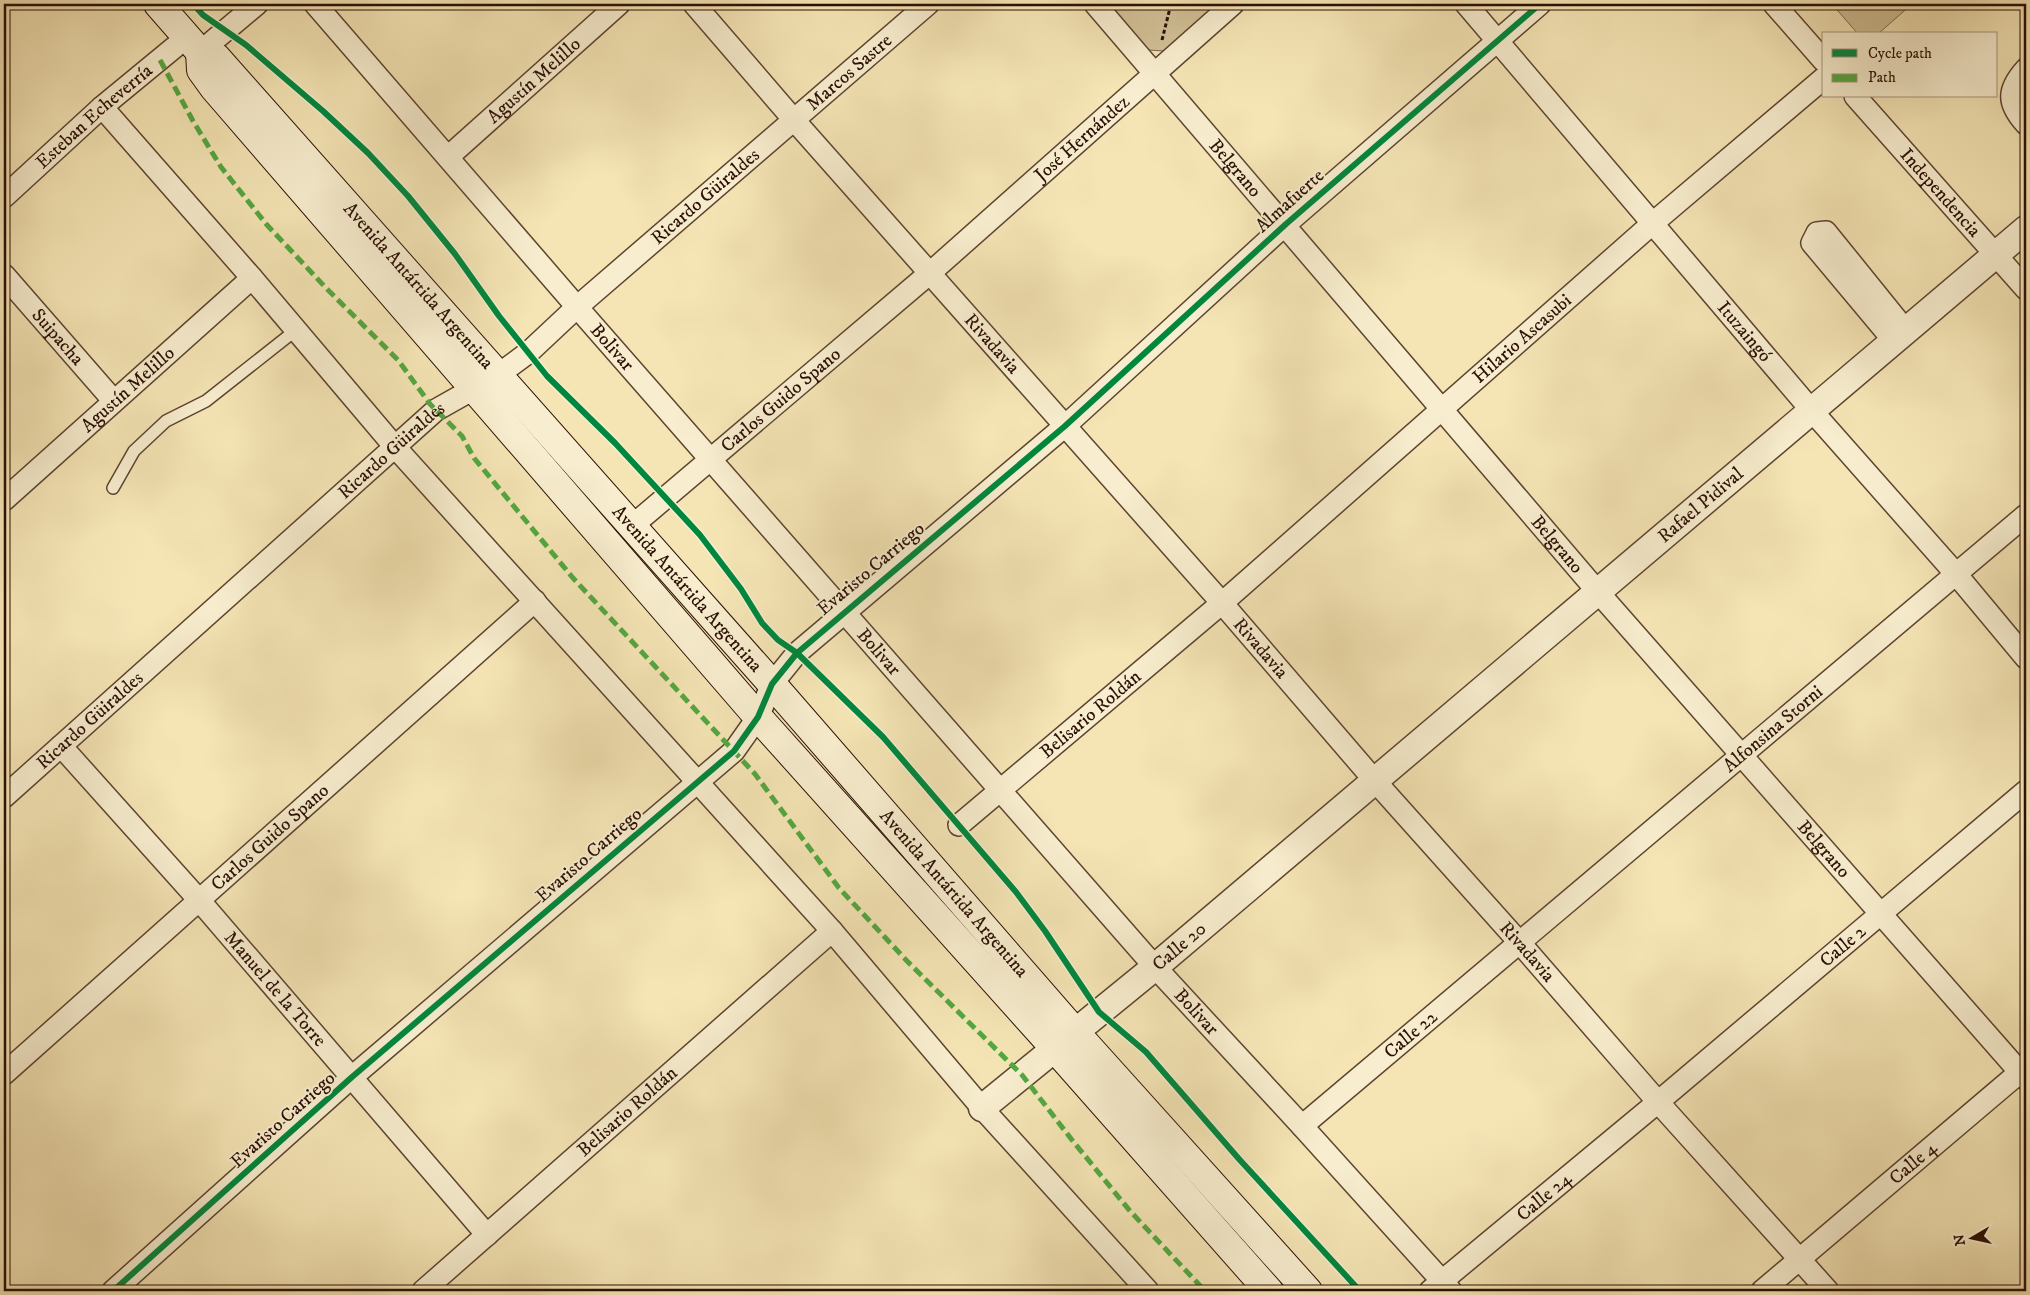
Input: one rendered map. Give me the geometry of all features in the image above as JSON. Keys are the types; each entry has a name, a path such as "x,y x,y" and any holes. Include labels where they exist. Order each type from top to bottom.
{"main road":[{"name":"Avenida Antártida Argentina","path":"158,4 193,45 216,57 772,684 1269,1291"},
{"name":"Avenida Antártida Argentina","path":"193,45 201,70 214,88 758,717 1065,1040 1308,1291"}],"street":[{"name":"Esteban Echeverría","path":"4,197 102,107 257,4"},
{"name":"Bolivar","path":"315,4 577,307 1155,967 1302,1126 1441,1288"},
{"name":"Agustín Melillo","path":"448,157 619,4"},
{"name":"Rivadavia","path":"694,4 794,120 1222,603 1374,781 1828,1291"},
{"name":"Marcos Sastre","path":"794,120 928,4"},
{"name":"Belgrano","path":"1095,4 1286,224 1598,592 1880,914 2024,1073"},
{"name":"José Hernández","path":"930,273 1232,4"},
{"name":"Ituzaingó","path":"1466,4 1812,411 1956,574 2026,658"},
{"name":"Almafuerte","path":"1065,426 1286,224 1497,39 1540,4"},
{"path":"1774,4 1822,59"},
{"path":"2026,69 2014,82 2011,96 2016,112 2026,124"},
{"name":"Hilario Ascasubi","path":"1222,603 1653,223 1822,80"},
{"name":"Independencia","path":"1856,98 2026,289"},
{"path":"102,107 252,278 395,447 832,931 982,1108 1148,1291"},
{"name":"Ricardo Güiraldes","path":"4,797 436,410 498,375 529,352 577,307 794,120"},
{"name":"Rafael Pidival","path":"1374,781 2026,229"},
{"path":"1826,232 1900,336 1812,242 1816,234 1826,232"},
{"name":"Carlos Guido Spano","path":"632,526 930,273"},
{"name":"Suipacha","path":"4,274 113,400"},
{"name":"Agustín Melillo","path":"4,500 113,400 252,278"},
{"name":"Evaristo Carriego","path":"113,1291 352,1077 734,751 758,717 772,684 797,653 1065,426"},
{"name":"Alfonsina Storni","path":"1520,943 2026,515"},
{"name":"Carlos Guido Spano","path":"4,1074 535,601"},
{"name":"Belisario Roldán","path":"959,826 1222,603"},
{"name":"Manuel de la Torre","path":"61,746 198,900 487,1235"},
{"name":"Calle 20","path":"982,1108 1155,967 1374,781"},
{"name":"Calle 2","path":"1658,1102 2026,791"},
{"name":"Belisario Roldán","path":"423,1291 832,931"},
{"name":"Calle 22","path":"1302,1126 1520,943"},
{"name":"Calle 4","path":"1762,1291 2024,1073"},
{"name":"Calle 24","path":"1441,1288 1658,1102"}],"lane":[{"path":"113,488 134,451 166,421 206,401 296,330"}],"shaded area":[{"path":"1108,4 1217,4 1164,51 1148,50"},
{"path":"1832,4 1912,4 1880,32 1856,32"}],"marked path":[{"path":"160,60 193,121 221,167 267,225 327,289 398,360 430,404 462,436 474,458 573,578 755,774 839,888 907,961 1022,1075 1130,1211 1205,1291"}],"cycle path":[{"path":"193,4 203,15 246,45 323,111 368,153 408,196 455,254 499,316 547,376 615,443 700,535 741,589 762,623 778,640 797,653 883,737 1016,892 1045,931 1099,1012 1146,1052 1239,1159 1360,1291"},
{"path":"113,1291 352,1077 734,751 758,717 772,684 797,653 1065,426 1286,224 1540,4"}]}
